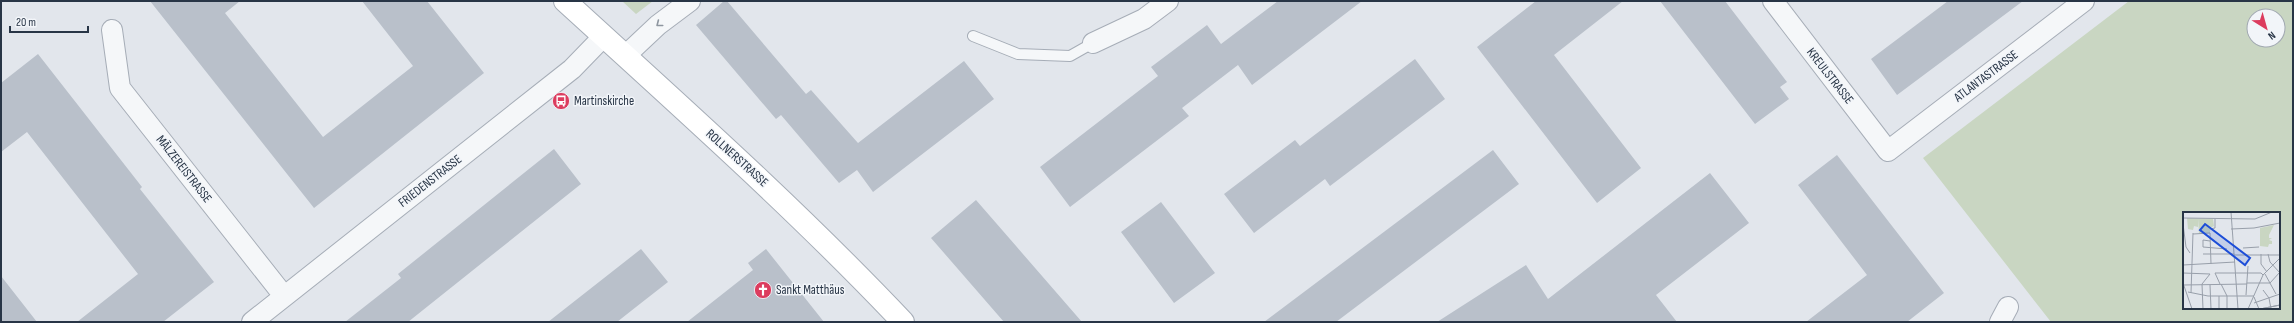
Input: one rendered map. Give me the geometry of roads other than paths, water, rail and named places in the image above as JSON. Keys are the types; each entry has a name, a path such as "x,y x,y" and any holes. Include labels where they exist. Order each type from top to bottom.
{"street":[{"name":"ROLLNERSTRASSE","path":"565,1 814,230 903,322"},
{"path":"625,56 658,25 690,1"},
{"path":"1093,42 1144,19 1168,1"},
{"name":"KREULSTRASSE","path":"1773,1 1888,151"},
{"name":"ATLANTASTRASSE","path":"1888,151 2084,1"},
{"name":"MÄLZEREISTRASSE","path":"112,30 120,88 284,296"},
{"name":"FRIEDENSTRASSE","path":"252,322 572,69 604,36"}],"lane":[{"path":"973,36 1018,54 1070,56 1093,42"}],"place":[{"name":"Martinskirche","path":"561,101"},
{"name":"Sankt Matthäus","path":"763,290"}]}
